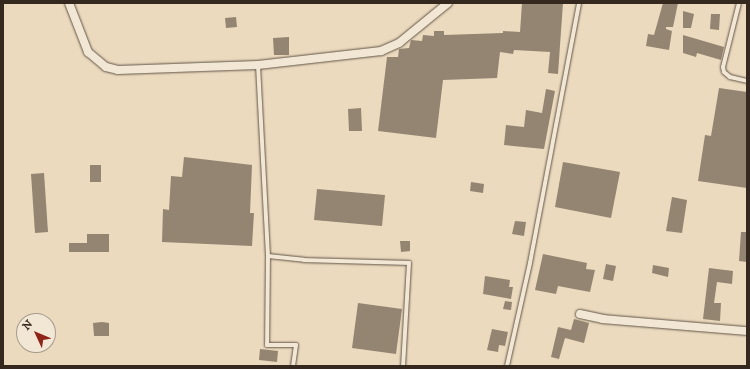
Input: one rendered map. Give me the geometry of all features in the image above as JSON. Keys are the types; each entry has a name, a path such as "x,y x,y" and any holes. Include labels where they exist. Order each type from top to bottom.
{"street":[{"path":"69,3 88,52 106,67 118,70 258,65 381,51 399,43 448,3"},
{"path":"580,314 603,319 747,331"}],"lane":[{"path":"507,366 530,263 579,3"},
{"path":"739,3 724,72 730,77 747,81"},
{"path":"258,65 268,256 267,346 296,345 293,366"},
{"path":"268,256 304,260 409,263 404,366"}],"building":[{"path":"522,3 563,3 558,74 548,73 550,52 514,50 513,54 500,52 497,78 443,80 436,138 378,131 387,57 398,57 399,49 409,48 411,40 422,41 423,35 434,36 434,31 444,31 444,35 503,33 503,31 520,32"},
{"path":"663,3 678,3 673,27 666,27 666,29 672,31 669,50 646,46 648,34 654,35"},
{"path":"683,11 694,14 691,28 683,28"},
{"path":"711,14 720,14 719,30 710,29"},
{"path":"236,17 237,27 226,28 225,18"},
{"path":"683,35 724,47 721,60 697,53 696,57 683,53"},
{"path":"289,37 289,55 274,55 273,38"},
{"path":"719,88 747,92 747,188 698,181 705,135 711,136"},
{"path":"546,89 555,91 544,149 504,145 506,125 524,127 526,110 542,113"},
{"path":"361,108 362,131 349,131 348,109"},
{"path":"184,157 252,165 250,213 254,213 252,246 162,242 163,209 169,210 171,176 182,177"},
{"path":"563,162 620,172 611,218 555,207"},
{"path":"90,165 101,165 101,182 90,182"},
{"path":"44,173 48,232 35,233 31,174"},
{"path":"471,182 484,184 483,193 470,191"},
{"path":"317,189 385,195 382,226 314,220"},
{"path":"672,197 687,200 682,233 666,231"},
{"path":"515,221 526,222 524,236 512,234"},
{"path":"741,232 747,232 747,262 739,261"},
{"path":"87,234 109,234 109,252 69,252 69,243 87,243"},
{"path":"400,241 410,241 410,251 401,252"},
{"path":"543,254 587,263 586,269 595,270 590,292 558,286 556,294 535,290"},
{"path":"606,264 616,266 613,281 603,279"},
{"path":"653,265 669,268 668,277 652,273"},
{"path":"709,268 733,271 732,284 717,282 714,303 721,303 720,321 703,319"},
{"path":"485,276 510,280 509,287 513,287 511,299 483,294"},
{"path":"505,301 512,302 511,310 503,309"},
{"path":"358,303 402,309 396,354 352,348"},
{"path":"574,319 589,323 584,343 565,338 559,359 551,357 558,327 571,330"},
{"path":"93,323 109,323 109,336 94,336"},
{"path":"492,329 508,332 505,346 499,345 498,352 487,350"},
{"path":"260,349 278,351 277,362 259,360"}]}
